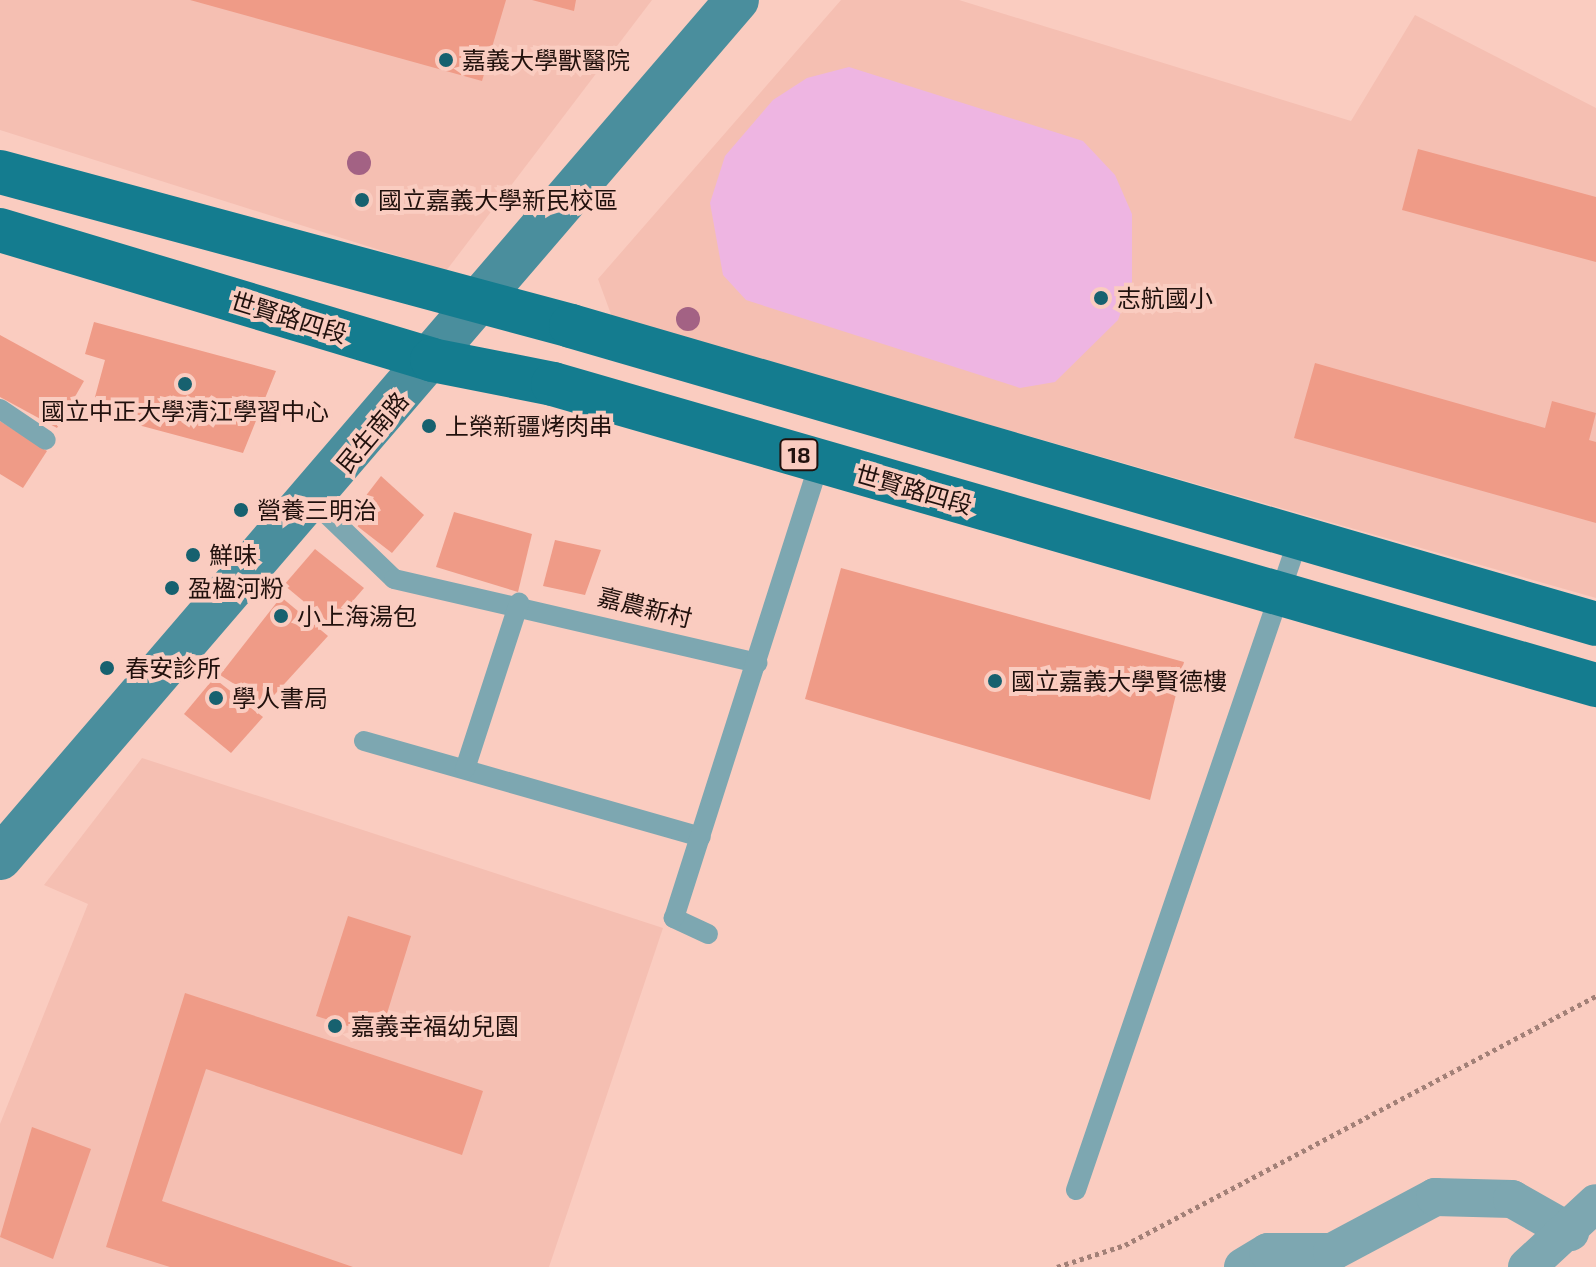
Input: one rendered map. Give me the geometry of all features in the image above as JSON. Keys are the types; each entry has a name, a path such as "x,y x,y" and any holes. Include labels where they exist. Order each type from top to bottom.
{"main road":[{"name":"民生南路","path":"0,858 313,501 432,360 473,305 737,0"},
{"path":"0,172 473,305 571,326 1596,624"},
{"name":"世賢路四段","path":"0,230 432,360 553,384 1596,685"}],"street":[{"path":"1243,1267 1268,1252 1332,1252 1435,1197 1512,1199 1570,1232"},
{"path":"1527,1267 1570,1232 1596,1203"}],"lane":[{"path":"0,409 46,440"},
{"path":"708,934 674,918 820,461"},
{"name":"嘉農新村","path":"313,501 394,579 519,603 757,663"},
{"path":"1076,1190 1299,537"},
{"path":"465,769 519,603"},
{"path":"364,741 701,837"}],"path":[{"path":"1057,1267 1125,1245 1596,996"}],"shaded area":[{"name":"國立嘉義大學新民校區","path":"0,0 652,0 446,271 0,130"},
{"name":"志航國小","path":"841,0 959,0 1351,121 1415,15 1596,108 1596,598 612,317 598,279"},
{"path":"849,67 1083,141 1115,175 1132,214 1132,282 1118,320 1055,382 1020,388 746,300 723,275 710,203 725,156 773,100 807,78"},
{"name":"嘉義幸福幼兒園","path":"142,758 663,928 549,1267 0,1267 0,1124 88,904 44,885"}],"building":[{"name":"嘉義大學獸醫院","path":"190,0 506,0 482,81"},
{"name":"嘉義大學獸醫院","path":"532,0 576,0 574,11"},
{"path":"1418,149 1596,197 1596,262 1402,210"},
{"name":"國立中正大學清江學習中心","path":"94,322 276,371 243,453 127,422 131,407 95,397 105,360 85,354"},
{"path":"0,335 84,381 57,428 0,397"},
{"path":"1315,363 1545,428 1552,401 1596,413 1589,440 1596,442 1596,523 1294,438"},
{"path":"0,421 47,451 23,488 0,474"},
{"path":"381,476 424,515 392,553 348,519"},
{"path":"454,512 532,534 518,592 436,567"},
{"path":"555,540 601,550 585,595 543,586"},
{"path":"315,549 364,588 332,625 284,585"},
{"name":"國立嘉義大學賢德樓","path":"841,568 1184,662 1150,800 805,699"},
{"path":"281,597 328,636 266,704 220,675"},
{"path":"214,678 263,717 231,753 184,714"},
{"path":"348,916 411,936 380,1036 316,1016"},
{"path":"185,993 483,1091 462,1155 206,1069 162,1201 353,1267 170,1267 106,1247"},
{"path":"32,1127 91,1149 53,1259 0,1237"}],"place":[{"name":"嘉義大學獸醫院","path":"446,60"},
{"name":"國立嘉義大學新民校區","path":"362,200"},
{"name":"志航國小","path":"1101,298"},
{"name":"國立中正大學清江學習中心","path":"185,384"},
{"name":"上榮新疆烤肉串","path":"429,426"},
{"name":"營養三明治","path":"241,510"},
{"name":"鮮味","path":"193,555"},
{"name":"盈楹河粉","path":"172,588"},
{"name":"小上海湯包","path":"281,616"},
{"name":"春安診所","path":"107,668"},
{"name":"國立嘉義大學賢德樓","path":"995,681"},
{"name":"學人書局","path":"216,698"},
{"name":"嘉義幸福幼兒園","path":"335,1026"}]}
